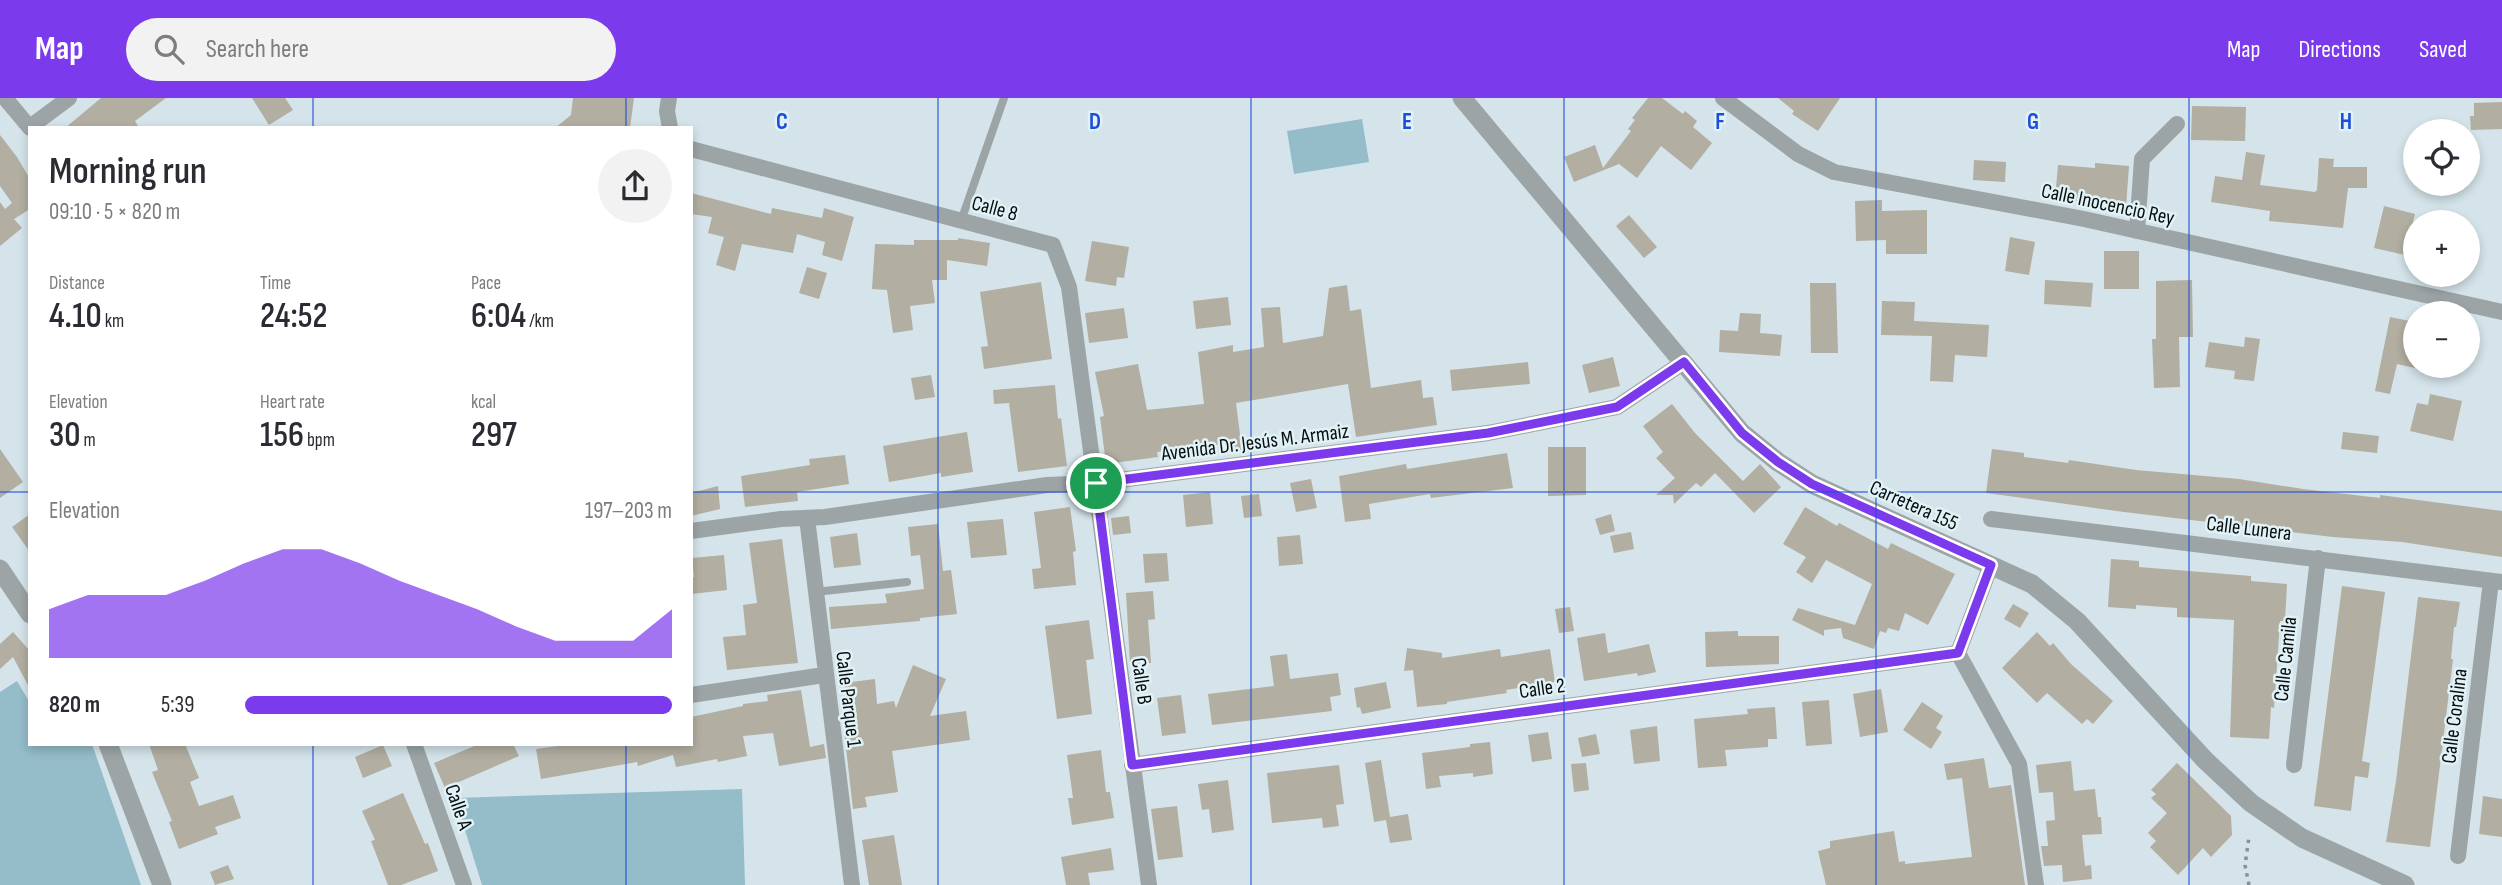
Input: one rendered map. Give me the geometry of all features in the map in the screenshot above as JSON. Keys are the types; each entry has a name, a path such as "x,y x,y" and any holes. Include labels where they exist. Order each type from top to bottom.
{"street":[{"path":"5,98 29,126"},
{"path":"31,126 69,98"},
{"path":"669,98 667,111 670,126"},
{"name":"Carretera 155","path":"1462,98 1742,433 1778,462 1812,484 2032,584 2077,621 2205,760 2251,803 2302,838 2405,885"},
{"name":"Calle Inocencio Rey","path":"1723,98 1798,154 1834,172 2084,219 2502,312"},
{"path":"2137,231 2142,159 2176,124"},
{"name":"Calle 8","path":"693,150 1053,245 1069,287 1096,483"},
{"name":"Avenida Dr. Jesús M. Armaiz","path":"693,531 1047,485 1096,483 1488,433 1617,407 1684,362"},
{"name":"Calle B","path":"1096,483 1149,885"},
{"name":"Calle Parque 1","path":"807,518 824,675 852,885"},
{"name":"Calle Lunera","path":"1992,519 2496,581"},
{"name":"Calle Camila","path":"2294,765 2318,558"},
{"path":"1991,565 1958,653 2019,764 2036,885"},
{"path":"0,569 28,611"},
{"name":"Calle Coralina","path":"2458,856 2496,581"},
{"name":"Calle 2","path":"1132,765 1958,653"},
{"path":"693,695 824,675"},
{"path":"109,746 162,885"},
{"name":"Calle A","path":"415,746 464,885"}],"lane":[{"path":"961,221 1004,98"},
{"path":"815,592 907,582"}],"path":[{"path":"2249,837 2245,865 2249,885"}],"shaded area":[{"path":"1362,119 1369,162 1294,174 1287,131"},
{"path":"17,681 28,700 28,746 93,746 141,885 0,885 0,692"},
{"path":"742,789 745,885 482,885 455,798"}],"building":[{"path":"101,98 166,98 135,121 138,126 67,126"},
{"path":"252,98 285,98 293,110 269,125"},
{"path":"573,98 634,98 630,126 557,126 571,115"},
{"path":"1648,98 1662,98 1683,114 1685,111 1697,121 1693,127 1712,143 1691,170 1661,146 1637,178 1619,164 1574,182 1564,157 1595,145 1603,168 1631,131 1628,129 1635,120 1632,118"},
{"path":"1778,98 1840,98 1818,131 1792,114 1794,111"},
{"path":"2502,102 2502,129 2480,130 2480,119 2470,119 2470,116 2474,116 2474,103"},
{"path":"2192,106 2246,107 2245,141 2191,140"},
{"path":"0,135 28,176 28,210 14,219 22,228 0,246 0,202 5,209 12,203 0,186"},
{"path":"2246,152 2265,155 2260,185 2315,192 2319,158 2334,159 2333,167 2367,167 2367,188 2348,188 2343,228 2269,221 2270,211 2211,202 2215,176 2242,180"},
{"path":"1974,160 2006,162 2005,182 1973,180"},
{"path":"2095,163 2129,166 2126,207 2055,199 2058,165 2095,168"},
{"path":"693,194 771,214 772,208 822,218 824,208 854,217 842,261 822,255 825,242 797,234 793,253 742,244 735,271 716,265 724,237 708,233 712,217 693,214"},
{"path":"1882,200 1882,211 1927,210 1927,254 1886,254 1886,240 1856,241 1855,201"},
{"path":"2384,206 2403,211 2403,255 2374,248"},
{"path":"1629,215 1657,247 1644,258 1616,226"},
{"path":"2010,237 2035,242 2029,275 2005,271"},
{"path":"958,238 990,243 987,266 947,260 947,280 932,280 935,303 910,306 913,330 893,333 887,290 872,289 875,244 914,245 914,240"},
{"path":"1092,241 1129,247 1124,278 1117,277 1116,286 1085,281"},
{"path":"2104,251 2139,251 2139,289 2104,289"},
{"path":"807,267 827,273 819,299 799,293"},
{"path":"2045,280 2093,283 2091,307 2044,304"},
{"path":"2192,280 2193,337 2179,337 2180,387 2154,388 2152,339 2156,339 2156,281"},
{"path":"1041,282 1052,359 984,369 981,347 988,346 980,292"},
{"path":"1810,283 1836,283 1838,353 1811,353"},
{"path":"1347,285 1350,311 1361,309 1371,388 1421,380 1423,398 1433,397 1437,425 1356,437 1348,384 1236,403 1242,450 1219,453 1218,445 1157,452 1158,457 1106,464 1100,417 1104,416 1095,372 1138,364 1147,410 1204,404 1198,352 1233,345 1233,352 1264,347 1261,308 1280,307 1283,343 1323,336 1329,288"},
{"path":"1228,297 1231,325 1196,329 1193,301"},
{"path":"1882,301 1915,302 1914,321 1989,325 1987,357 1955,355 1953,382 1930,381 1932,336 1881,335"},
{"path":"1124,308 1128,338 1089,343 1085,313"},
{"path":"1740,313 1761,314 1760,333 1782,335 1780,356 1719,352 1720,330 1738,331"},
{"path":"2390,317 2403,320 2403,365 2397,364 2390,394 2375,391"},
{"path":"2245,337 2260,339 2254,381 2234,379 2235,371 2205,367 2209,342 2244,347"},
{"path":"1613,357 1620,386 1589,393 1582,365"},
{"path":"1528,362 1530,384 1452,391 1450,370"},
{"path":"931,375 935,397 915,400 911,378"},
{"path":"1055,385 1067,466 1018,472 1009,403 994,404 993,390"},
{"path":"2430,394 2462,401 2453,441 2410,431 2417,403 2428,405"},
{"path":"1672,404 1695,433 1743,481 1760,464 1781,487 1754,513 1715,473 1701,487 1696,483 1674,504 1673,495 1656,495 1675,478 1656,458 1663,452 1643,426"},
{"path":"967,432 973,472 941,477 941,473 889,482 883,446"},
{"path":"2343,432 2379,436 2377,453 2341,449"},
{"path":"1548,447 1586,447 1586,495 1548,496"},
{"path":"0,449 23,482 0,498"},
{"path":"1992,449 2068,463 2069,460 2502,511 2502,557 2402,542 2333,537 1986,493"},
{"path":"1507,453 1513,488 1431,498 1430,494 1369,504 1371,519 1345,522 1339,476 1406,464 1407,469"},
{"path":"845,455 849,484 797,492 798,501 745,507 741,476 810,465 809,459"},
{"path":"1311,479 1317,508 1296,512 1290,483"},
{"path":"718,486 720,509 693,516 693,492"},
{"path":"1210,492 1213,524 1186,527 1183,495"},
{"path":"1259,494 1262,516 1244,518 1241,496"},
{"path":"1070,507 1076,551 1073,552 1076,585 1034,589 1032,569 1041,568 1034,512"},
{"path":"1805,507 1837,526 1839,523 1888,549 1891,543 1955,574 1928,625 1905,613 1899,631 1888,628 1886,633 1880,631 1874,649 1843,638 1841,628 1824,630 1824,636 1792,620 1798,608 1855,625 1872,584 1826,560 1812,583 1796,572 1806,557 1783,544"},
{"path":"1611,514 1615,531 1600,535 1595,519"},
{"path":"28,515 28,549 12,527"},
{"path":"1129,516 1131,533 1113,535 1111,518"},
{"path":"1003,519 1007,555 971,558 967,522"},
{"path":"938,524 943,571 951,570 957,614 920,618 920,621 831,629 829,607 887,603 885,594 924,589 920,555 911,556 908,527"},
{"path":"1631,532 1634,549 1614,553 1610,536"},
{"path":"857,533 861,565 834,568 830,537"},
{"path":"1300,535 1303,564 1279,566 1277,537"},
{"path":"782,539 798,663 727,670 723,637 746,635 743,605 757,603 749,543"},
{"path":"1167,553 1169,581 1145,583 1143,554"},
{"path":"724,555 727,590 693,594 693,558"},
{"path":"2111,559 2139,561 2139,567 2251,576 2251,581 2287,584 2285,621 2280,621 2274,708 2271,707 2269,739 2230,737 2234,620 2177,617 2177,608 2136,605 2136,609 2108,607"},
{"path":"2342,586 2385,592 2362,761 2370,763 2368,778 2355,776 2351,811 2314,806"},
{"path":"1153,591 1155,619 1148,620 1151,663 1130,664 1126,593"},
{"path":"2418,597 2460,602 2454,627 2453,659 2430,847 2386,842"},
{"path":"2013,604 2029,613 2020,628 2004,619"},
{"path":"1570,607 1574,631 1559,633 1555,609"},
{"path":"1089,620 1094,659 1086,660 1092,714 1057,719 1045,626"},
{"path":"1738,631 1738,636 1779,636 1779,664 1706,667 1705,632"},
{"path":"13,632 28,649 28,685 13,657 0,669 0,644"},
{"path":"2037,632 2050,646 2053,643 2071,664 2113,701 2093,724 2087,719 2082,724 2047,693 2037,703 2002,668"},
{"path":"1605,633 1608,653 1649,644 1656,672 1584,681 1577,638"},
{"path":"1407,648 1442,653 1442,658 1500,649 1501,657 1550,649 1555,682 1447,704 1417,707 1413,670 1404,671"},
{"path":"1287,654 1290,679 1338,673 1341,695 1330,697 1332,711 1212,725 1208,694 1274,686 1270,656"},
{"path":"913,665 946,679 930,716 966,711 970,740 892,751 898,792 865,797 867,807 853,809 843,722 848,721 844,683 875,679 877,704 894,701 896,708"},
{"path":"1386,682 1391,708 1362,714 1360,707 1357,708 1354,688"},
{"path":"1881,689 1888,732 1860,737 1853,694"},
{"path":"801,690 810,747 824,744 826,758 779,766 773,733 743,736 747,756 718,762 717,759 676,767 673,755 638,766 637,762 541,779 536,749 558,746 693,746 693,717 743,704 768,701 767,695"},
{"path":"1181,695 1186,733 1162,736 1157,698"},
{"path":"1829,700 1832,744 1806,746 1802,702"},
{"path":"1922,702 1943,716 1936,728 1942,732 1931,749 1903,730"},
{"path":"1775,707 1777,739 1768,739 1768,747 1725,750 1727,766 1698,768 1694,719 1748,714 1747,709"},
{"path":"1657,726 1660,761 1634,764 1630,730"},
{"path":"1548,732 1552,759 1532,762 1528,735"},
{"path":"1596,734 1600,754 1582,757 1578,738"},
{"path":"1490,742 1493,774 1473,777 1473,773 1439,776 1441,787 1426,789 1422,753"},
{"path":"150,746 186,746 199,778 190,782 199,806 233,795 241,818 215,827 218,834 179,849 169,822 172,821 152,772 158,770"},
{"path":"383,746 392,766 363,778 355,757"},
{"path":"474,746 514,746 519,756 445,788 434,763"},
{"path":"1101,750 1106,792 1110,792 1114,818 1072,825 1068,798 1073,798 1067,755"},
{"path":"1984,758 1989,788 2011,785 2025,885 1826,885 1818,851 1830,848 1830,841 1894,831 1899,862 1905,861 1905,864 1972,857 1962,778 1947,780 1944,764"},
{"path":"1381,760 1390,817 1408,814 1412,840 1390,843 1386,820 1374,822 1365,763"},
{"path":"2071,761 2074,791 2095,789 2102,834 2082,835 2085,866 2091,865 2092,879 2063,882 2062,865 2044,866 2041,846 2048,846 2046,821 2055,820 2053,792 2039,793 2036,765"},
{"path":"1586,763 1589,790 1574,792 1571,764"},
{"path":"2177,763 2231,816 2232,835 2211,857 2203,848 2178,875 2150,847 2156,841 2148,833 2167,813 2151,798 2156,794 2151,790"},
{"path":"1339,765 1344,804 1336,805 1339,826 1323,828 1322,818 1272,823 1267,773"},
{"path":"1228,780 1234,830 1212,833 1209,809 1202,810 1198,784"},
{"path":"403,793 425,844 428,843 438,871 401,885 388,885 371,841 375,840 362,811"},
{"path":"2483,796 2502,799 2502,837 2479,834"},
{"path":"1177,806 1183,857 1158,860 1151,809"},
{"path":"894,835 902,885 869,885 862,840"},
{"path":"1111,848 1114,870 1088,873 1090,885 1066,885 1061,857"},
{"path":"228,865 234,879 215,885 210,872"}],"route":[{"path":"1684,362 1742,433 1778,462 1812,484 1991,565 1958,653 1132,765 1096,483 1488,433 1617,407 1684,362"}]}
